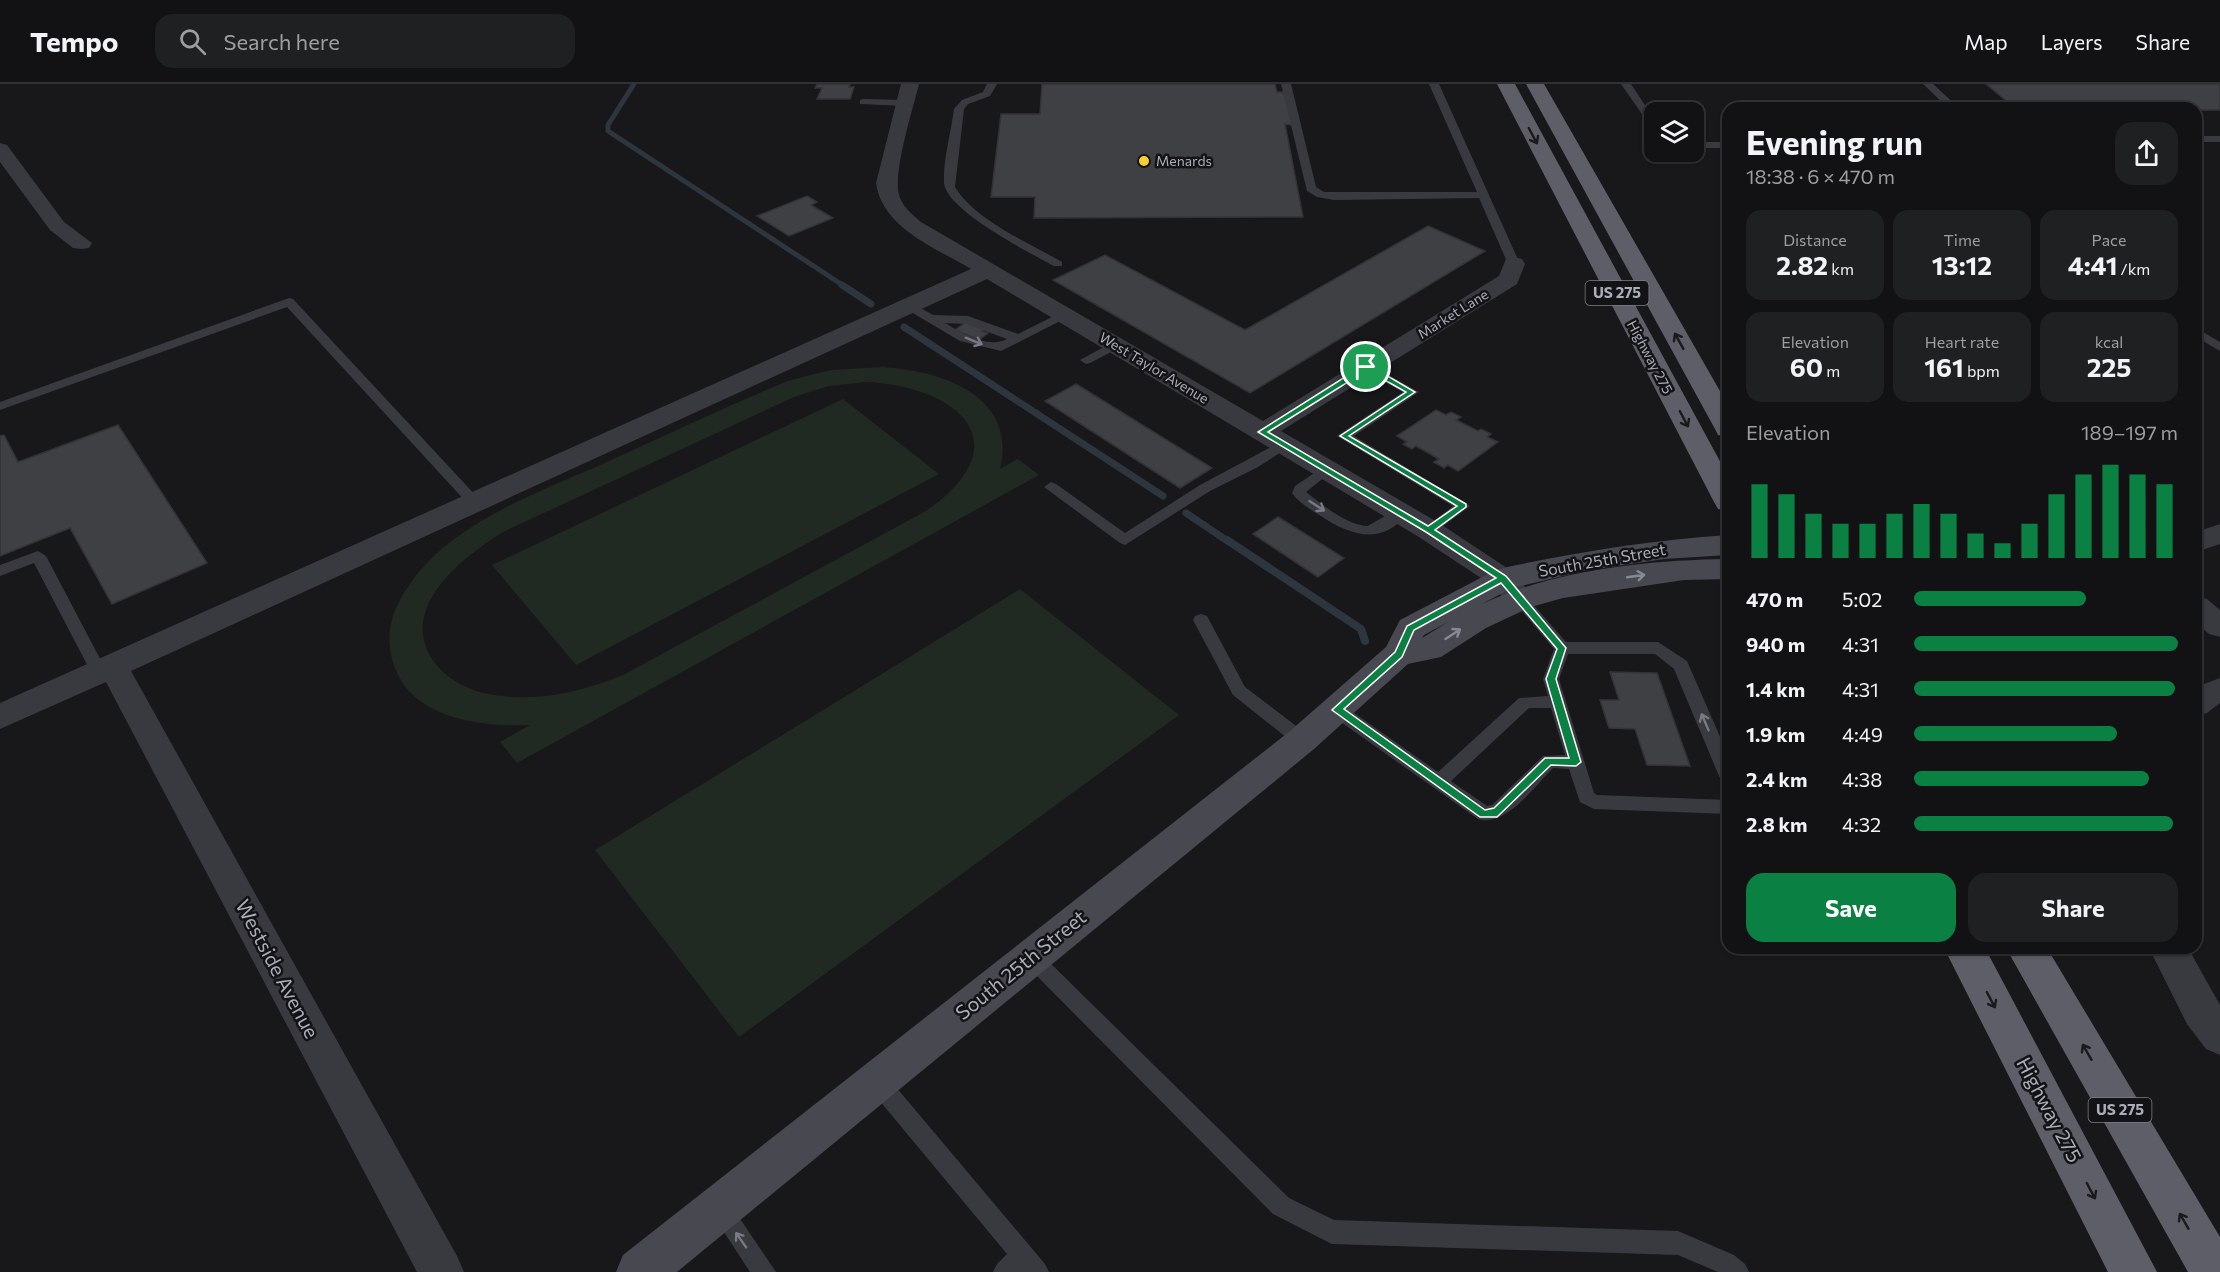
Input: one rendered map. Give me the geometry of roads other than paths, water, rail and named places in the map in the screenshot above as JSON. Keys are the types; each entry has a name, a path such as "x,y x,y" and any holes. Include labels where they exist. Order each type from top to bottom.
{"highway":[{"name":"Highway 275","path":"1506,84 1722,491"},
{"name":"Highway 275","path":"1535,84 1722,418"},
{"name":"Highway 275","path":"1967,954 2133,1272"},
{"name":"US 275","path":"2029,954 2214,1272"}],"main road":[{"name":"South 25th Street","path":"640,1272 1302,740 1399,654 1430,649 1475,620 1511,589 1584,561 1664,549 1722,545"},
{"name":"South 25th Street","path":"1511,589 1563,587 1684,570 1722,569"}],"street":[{"name":"West Taylor Avenue","path":"908,94 886,183 888,197 896,211 914,226 1429,530 1511,589"},
{"path":"0,149 57,226 81,243"},
{"name":"Market Lane","path":"1262,432 1509,279 1514,264"},
{"path":"0,717 473,501 920,312 990,269"},
{"path":"2202,540 2220,533"},
{"path":"2202,611 2220,627"},
{"name":"Westside Avenue","path":"106,669 441,1272"},
{"path":"2202,699 2220,690"},
{"path":"2171,954 2201,1011 2220,1036"}],"lane":[{"path":"992,84 987,94 965,102 959,109 949,186 958,201 1002,232 1058,264"},
{"path":"1286,84 1311,189 1315,192 1334,197 1485,195"},
{"path":"1434,84 1514,264"},
{"path":"1626,84 1644,110"},
{"path":"1928,84 1948,102"},
{"path":"863,102 908,94"},
{"path":"2202,139 2220,139"},
{"path":"1704,145 1722,145"},
{"path":"0,406 289,302 473,501"},
{"path":"920,312 950,331 990,347 1001,348 1066,315"},
{"path":"920,312 968,320 1005,335 1019,338"},
{"path":"2202,336 2220,347"},
{"path":"1086,360 1115,345"},
{"path":"1366,367 1412,392 1344,436 1462,506 1429,530"},
{"path":"1051,487 1125,540 1205,488 1253,464 1284,444"},
{"path":"1326,469 1306,483 1299,493 1346,525 1362,532 1368,531 1383,525 1400,513"},
{"path":"0,571 38,556 106,669"},
{"path":"1511,589 1562,648 1658,648 1681,665 1722,762"},
{"path":"1201,620 1239,691 1302,740"},
{"path":"1562,648 1551,679 1586,796 1594,802 1722,807"},
{"path":"1439,782 1525,702 1557,702"},
{"path":"1337,710 1484,814 1497,812 1549,761 1576,762"},
{"path":"1031,957 1281,1206 1332,1232 1678,1243 1726,1263 1737,1272"},
{"path":"877,1080 1030,1264 1005,1272"},
{"path":"719,1208 764,1272"}],"waterway":[{"path":"634,84 608,125 608,131 844,286"},
{"path":"842,285 871,304"},
{"path":"904,327 1163,496"},
{"path":"1186,513 1229,542"},
{"path":"1227,540 1361,629 1365,641"}],"place":[{"name":"Menards","path":"1144,161"}]}
